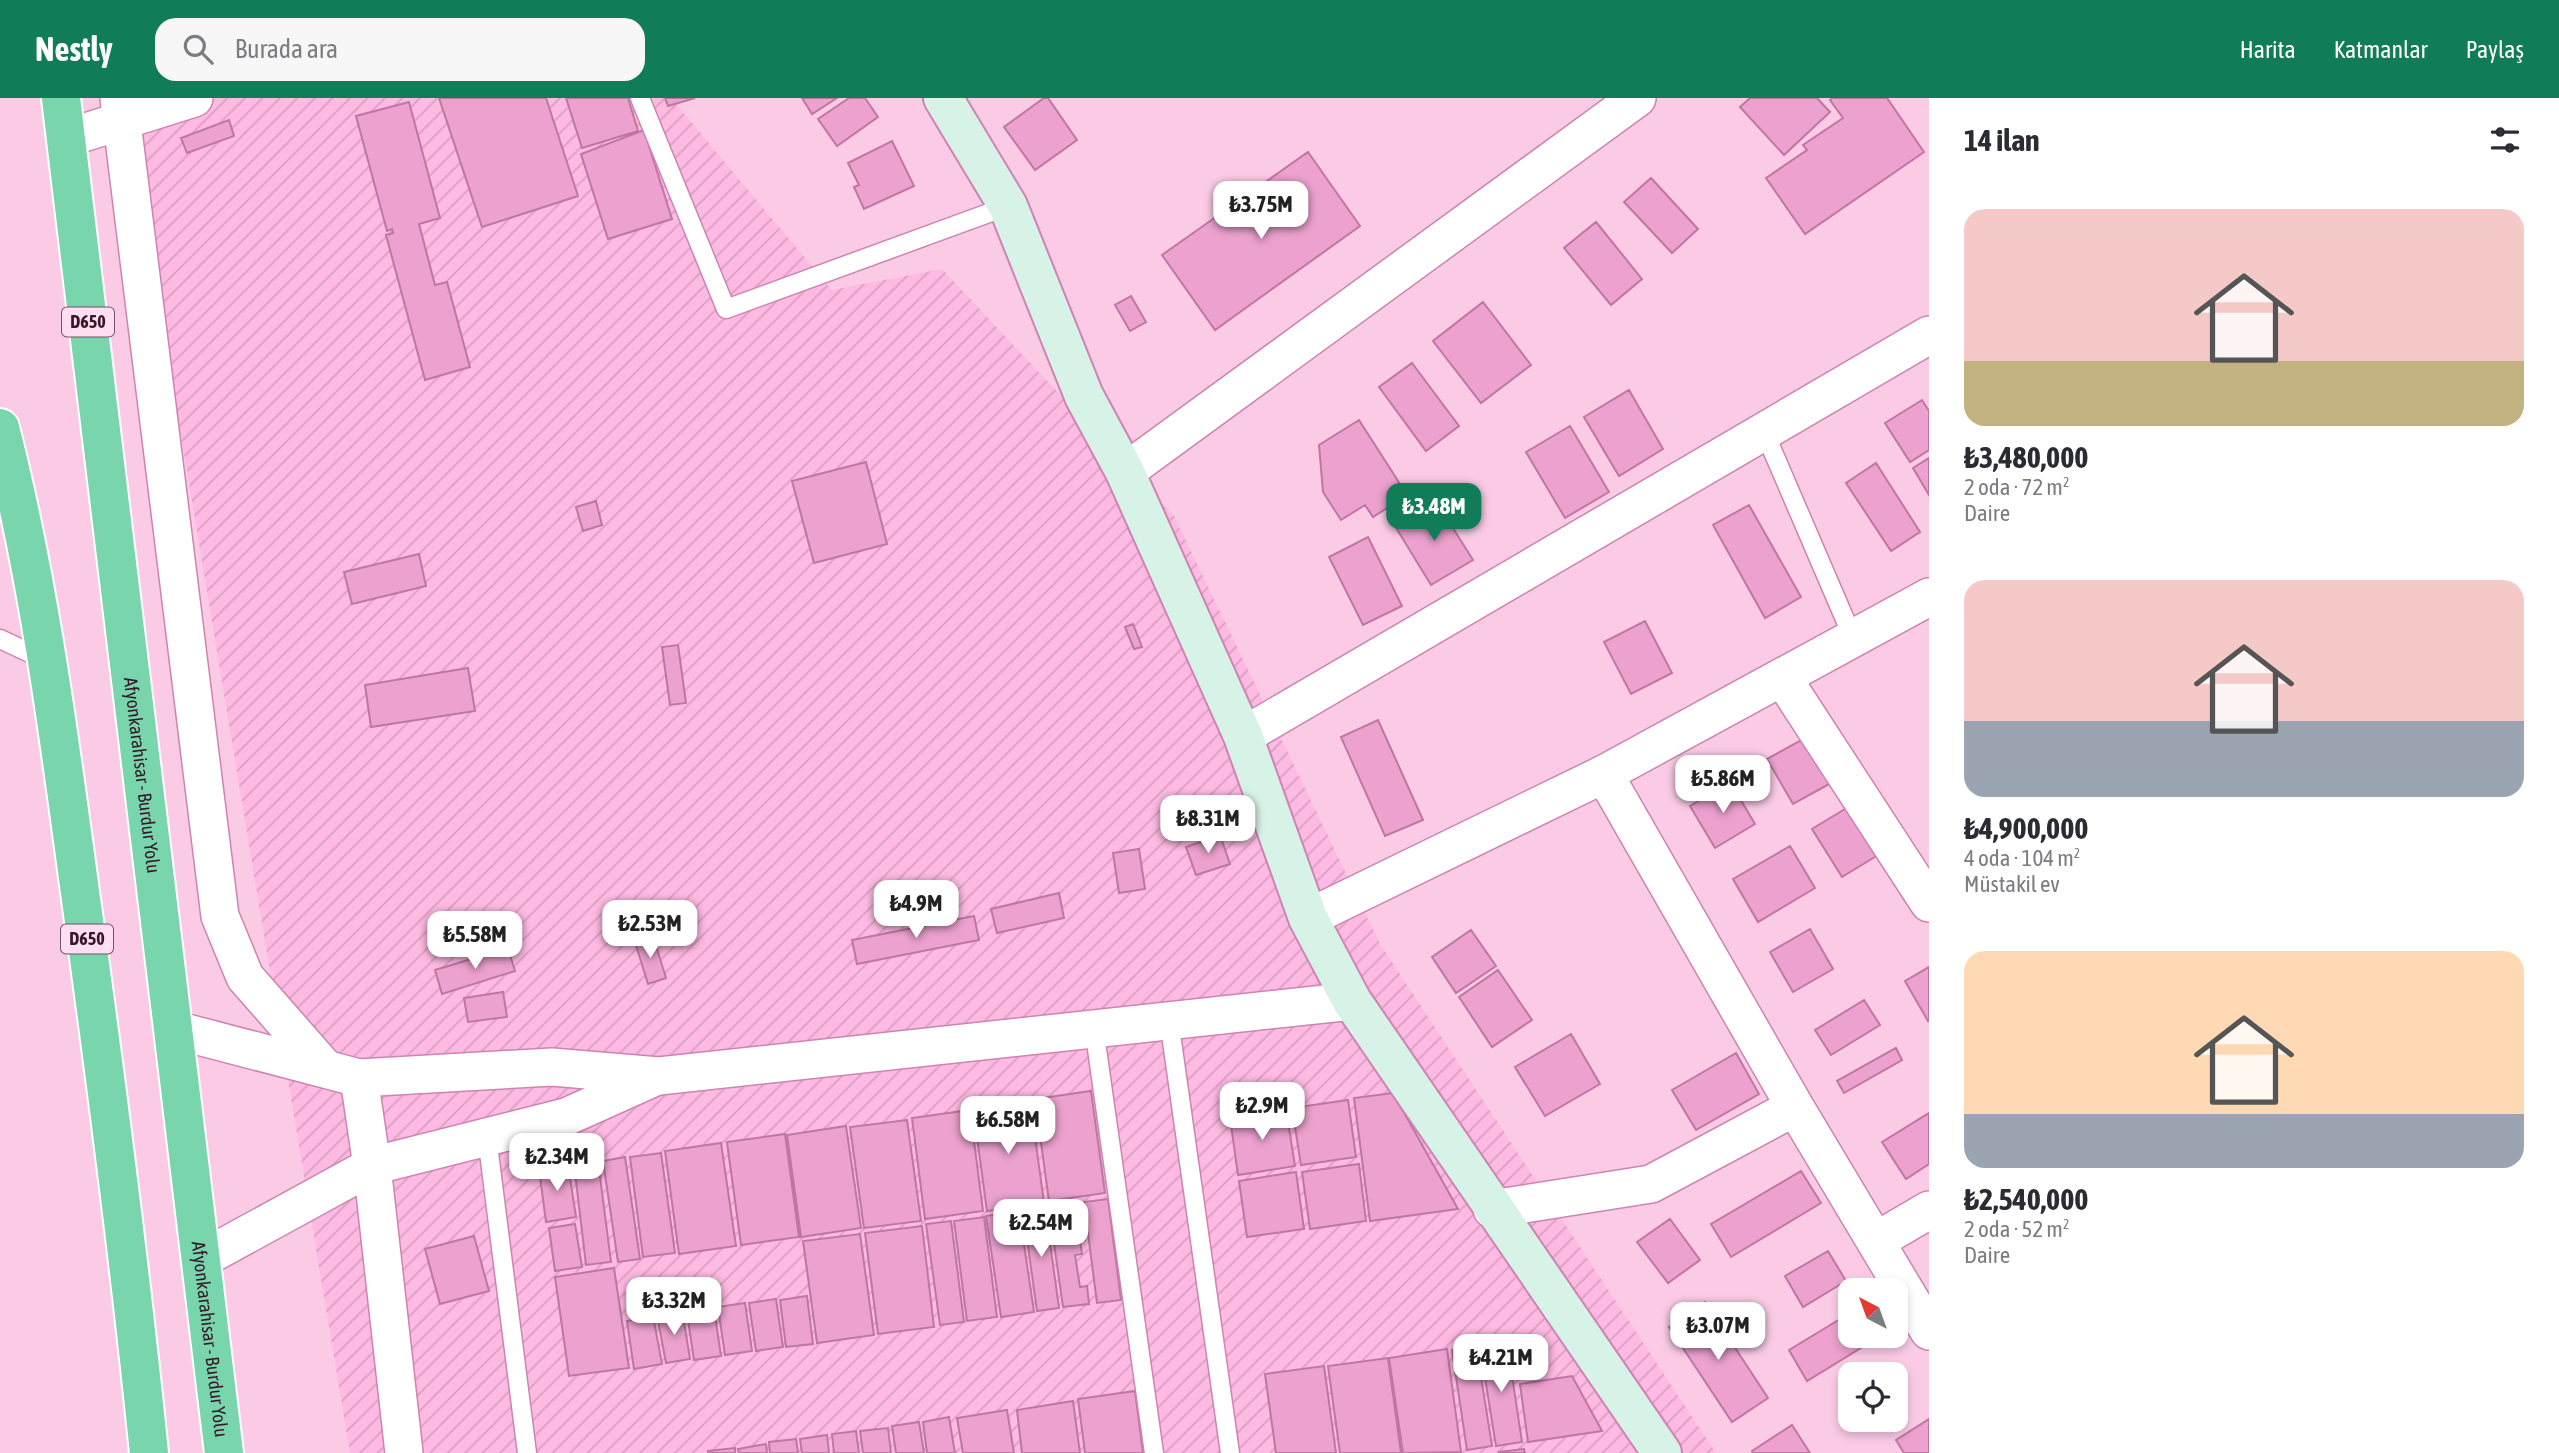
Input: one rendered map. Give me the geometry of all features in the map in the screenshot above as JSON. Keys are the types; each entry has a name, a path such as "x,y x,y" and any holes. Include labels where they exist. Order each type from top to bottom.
{"highway":[{"name":"Afyonkarahisar - Burdur Yolu","path":"61,98 224,1453"},
{"name":"D650","path":"0,428 19,504 49,662 126,1229 149,1453"}],"street":[{"path":"67,138 120,110 194,98"},
{"path":"943,98 1008,206 1084,396 1125,472 1243,736 1308,918 1352,1001 1492,1209 1662,1453"},
{"path":"1125,472 1637,98"},
{"path":"120,110 220,916 245,977 323,1066"},
{"path":"1243,736 1929,335"},
{"path":"1308,918 1604,775 1929,597"},
{"path":"1783,677 1929,903"},
{"path":"1604,775 1795,1107 1929,1331"},
{"path":"172,1029 323,1066 359,1078 552,1067 659,1076 1352,1001"},
{"path":"202,1259 372,1166 566,1117 659,1076"},
{"path":"359,1078 372,1166 404,1453"},
{"path":"1492,1209 1651,1184 1795,1107"},
{"path":"1876,1241 1929,1210"}],"lane":[{"path":"640,98 726,309 1008,206"},
{"path":"1764,431 1853,638"},
{"path":"0,639 49,662"},
{"path":"1169,1020 1230,1453"},
{"path":"1094,1028 1154,1453"},
{"path":"487,1137 527,1453"}],"shaded area":[{"path":"125,98 671,98 832,290 942,269 1174,516 1380,944 1716,1453 350,1453"}],"building":[{"path":"439,98 546,98 578,196 482,227"},
{"path":"566,98 628,98 638,131 582,148"},
{"path":"665,98 695,98 668,106"},
{"path":"802,98 837,98 812,114"},
{"path":"849,98 865,98 878,117 837,146 818,119"},
{"path":"1044,98 1048,98 1077,140 1035,170 1004,127"},
{"path":"1750,98 1817,98 1830,112 1784,155 1740,107"},
{"path":"1887,98 1924,152 1805,234 1766,178 1807,150 1803,145 1843,118 1830,100"},
{"path":"409,102 440,218 419,224 435,285 447,282 470,367 425,380 386,235 393,233 392,229 387,231 356,116"},
{"path":"229,120 234,136 187,153 181,138"},
{"path":"644,130 672,219 608,239 581,154"},
{"path":"892,141 914,186 864,209 854,187 859,185 848,163"},
{"path":"1308,152 1360,226 1215,330 1162,255"},
{"path":"1651,178 1698,229 1672,253 1624,202"},
{"path":"1596,222 1642,279 1611,305 1564,248"},
{"path":"1131,296 1146,322 1130,331 1115,305"},
{"path":"1483,302 1531,365 1481,403 1433,341"},
{"path":"1412,363 1459,426 1426,451 1379,387"},
{"path":"1629,390 1663,449 1619,476 1584,417"},
{"path":"1922,400 1929,411 1929,450 1910,462 1885,423"},
{"path":"1359,420 1407,495 1373,517 1365,505 1341,520 1323,492 1319,445"},
{"path":"1570,426 1609,492 1565,518 1526,452"},
{"path":"1929,458 1929,495 1913,468"},
{"path":"866,462 887,544 814,563 792,481"},
{"path":"1876,463 1920,532 1891,551 1846,483"},
{"path":"596,501 602,525 583,531 576,507"},
{"path":"1436,501 1473,560 1431,585 1395,526"},
{"path":"1749,505 1801,597 1765,618 1713,525"},
{"path":"1368,537 1402,606 1363,625 1329,557"},
{"path":"419,554 426,586 352,604 344,572"},
{"path":"1645,621 1672,673 1631,694 1604,642"},
{"path":"1133,624 1142,647 1134,649 1125,627"},
{"path":"678,645 686,703 670,705 662,647"},
{"path":"468,668 475,711 371,727 365,685"},
{"path":"1378,720 1423,820 1385,836 1341,737"},
{"path":"1805,738 1831,783 1793,804 1767,759"},
{"path":"1730,782 1755,824 1715,848 1690,806"},
{"path":"1858,801 1888,849 1842,877 1812,829"},
{"path":"1220,835 1230,864 1196,875 1186,847"},
{"path":"1790,846 1815,888 1758,922 1733,879"},
{"path":"1139,849 1145,889 1119,893 1113,853"},
{"path":"1059,893 1064,918 997,933 991,909"},
{"path":"974,916 979,940 857,964 852,940"},
{"path":"1810,929 1833,969 1793,992 1770,952"},
{"path":"1471,930 1496,966 1456,993 1432,957"},
{"path":"653,936 666,978 648,984 635,942"},
{"path":"508,948 515,971 442,994 435,970"},
{"path":"1929,967 1929,1020 1928,1021 1905,981"},
{"path":"1498,970 1532,1020 1492,1047 1459,997"},
{"path":"503,992 507,1017 468,1022 464,998"},
{"path":"1864,1000 1880,1025 1831,1055 1815,1030"},
{"path":"1571,1034 1600,1084 1545,1116 1515,1067"},
{"path":"1896,1048 1902,1060 1844,1093 1837,1081"},
{"path":"1736,1053 1759,1094 1696,1130 1672,1090"},
{"path":"1091,1091 1105,1193 1049,1201 1035,1099"},
{"path":"1393,1093 1458,1209 1370,1221 1354,1098"},
{"path":"1030,1100 1044,1203 987,1211 973,1108"},
{"path":"1348,1100 1356,1157 1301,1165 1292,1108"},
{"path":"1286,1109 1295,1166 1238,1175 1230,1118"},
{"path":"970,1110 983,1211 925,1219 912,1118"},
{"path":"1929,1113 1929,1164 1906,1179 1882,1142"},
{"path":"907,1120 921,1221 864,1228 850,1127"},
{"path":"846,1126 861,1228 801,1237 787,1135"},
{"path":"785,1134 799,1237 741,1245 727,1142"},
{"path":"721,1143 736,1246 679,1254 665,1151"},
{"path":"661,1153 675,1253 643,1257 630,1157"},
{"path":"625,1157 640,1259 618,1262 603,1161"},
{"path":"598,1161 611,1262 586,1265 574,1164"},
{"path":"1359,1164 1366,1221 1310,1229 1302,1172"},
{"path":"568,1165 576,1217 546,1222 539,1169"},
{"path":"1801,1171 1821,1203 1731,1257 1711,1224"},
{"path":"1296,1172 1304,1229 1247,1237 1239,1181"},
{"path":"1108,1199 1121,1300 1097,1303 1084,1202"},
{"path":"1080,1203 1085,1240 1080,1240 1082,1254 1075,1255 1080,1287 1087,1286 1089,1304 1063,1307 1049,1208"},
{"path":"1045,1207 1059,1308 1037,1311 1023,1210"},
{"path":"1019,1211 1034,1312 1001,1317 986,1216"},
{"path":"984,1217 997,1317 967,1321 954,1221"},
{"path":"1670,1219 1700,1260 1668,1283 1637,1242"},
{"path":"951,1221 964,1322 940,1325 926,1224"},
{"path":"575,1224 582,1267 555,1271 549,1228"},
{"path":"922,1226 934,1327 878,1334 865,1233"},
{"path":"860,1234 874,1335 817,1343 803,1241"},
{"path":"474,1236 489,1291 440,1304 425,1249"},
{"path":"1828,1251 1844,1278 1838,1278 1838,1286 1803,1307 1785,1276"},
{"path":"614,1268 629,1368 569,1376 555,1277"},
{"path":"807,1296 813,1344 786,1347 780,1300"},
{"path":"776,1299 783,1347 756,1351 749,1303"},
{"path":"1705,1302 1768,1398 1732,1422 1669,1327"},
{"path":"745,1303 752,1351 725,1355 718,1307"},
{"path":"714,1309 721,1356 694,1360 687,1313"},
{"path":"682,1310 690,1359 666,1363 657,1315"},
{"path":"653,1316 662,1364 634,1369 627,1321"},
{"path":"1838,1320 1838,1348 1861,1348 1807,1381 1789,1350"},
{"path":"1507,1343 1522,1442 1496,1446 1480,1347"},
{"path":"1476,1346 1492,1446 1467,1450 1452,1350"},
{"path":"1447,1349 1461,1452 1403,1453 1389,1358"},
{"path":"1388,1358 1401,1453 1340,1453 1328,1366"},
{"path":"1324,1366 1336,1453 1276,1453 1265,1374"},
{"path":"1572,1376 1602,1431 1528,1442 1520,1384"},
{"path":"1135,1391 1143,1453 1085,1453 1078,1399"},
{"path":"1073,1401 1080,1453 1022,1453 1017,1410"},
{"path":"1007,1410 1014,1453 963,1453 957,1418"},
{"path":"949,1417 955,1453 927,1453 923,1422"},
{"path":"1929,1419 1929,1453 1904,1453 1896,1440"},
{"path":"919,1422 924,1453 896,1453 892,1426"},
{"path":"1792,1425 1810,1453 1753,1453 1752,1451"},
{"path":"888,1428 891,1453 863,1453 860,1431"},
{"path":"856,1431 859,1453 834,1453 832,1434"},
{"path":"827,1435 829,1453 802,1453 800,1439"},
{"path":"796,1439 798,1453 770,1453 769,1442"},
{"path":"766,1444 767,1453 739,1453 738,1449"},
{"path":"735,1448 735,1453 708,1453 708,1451"},
{"path":"1524,1449 1525,1453 1499,1453 1499,1452"}]}
